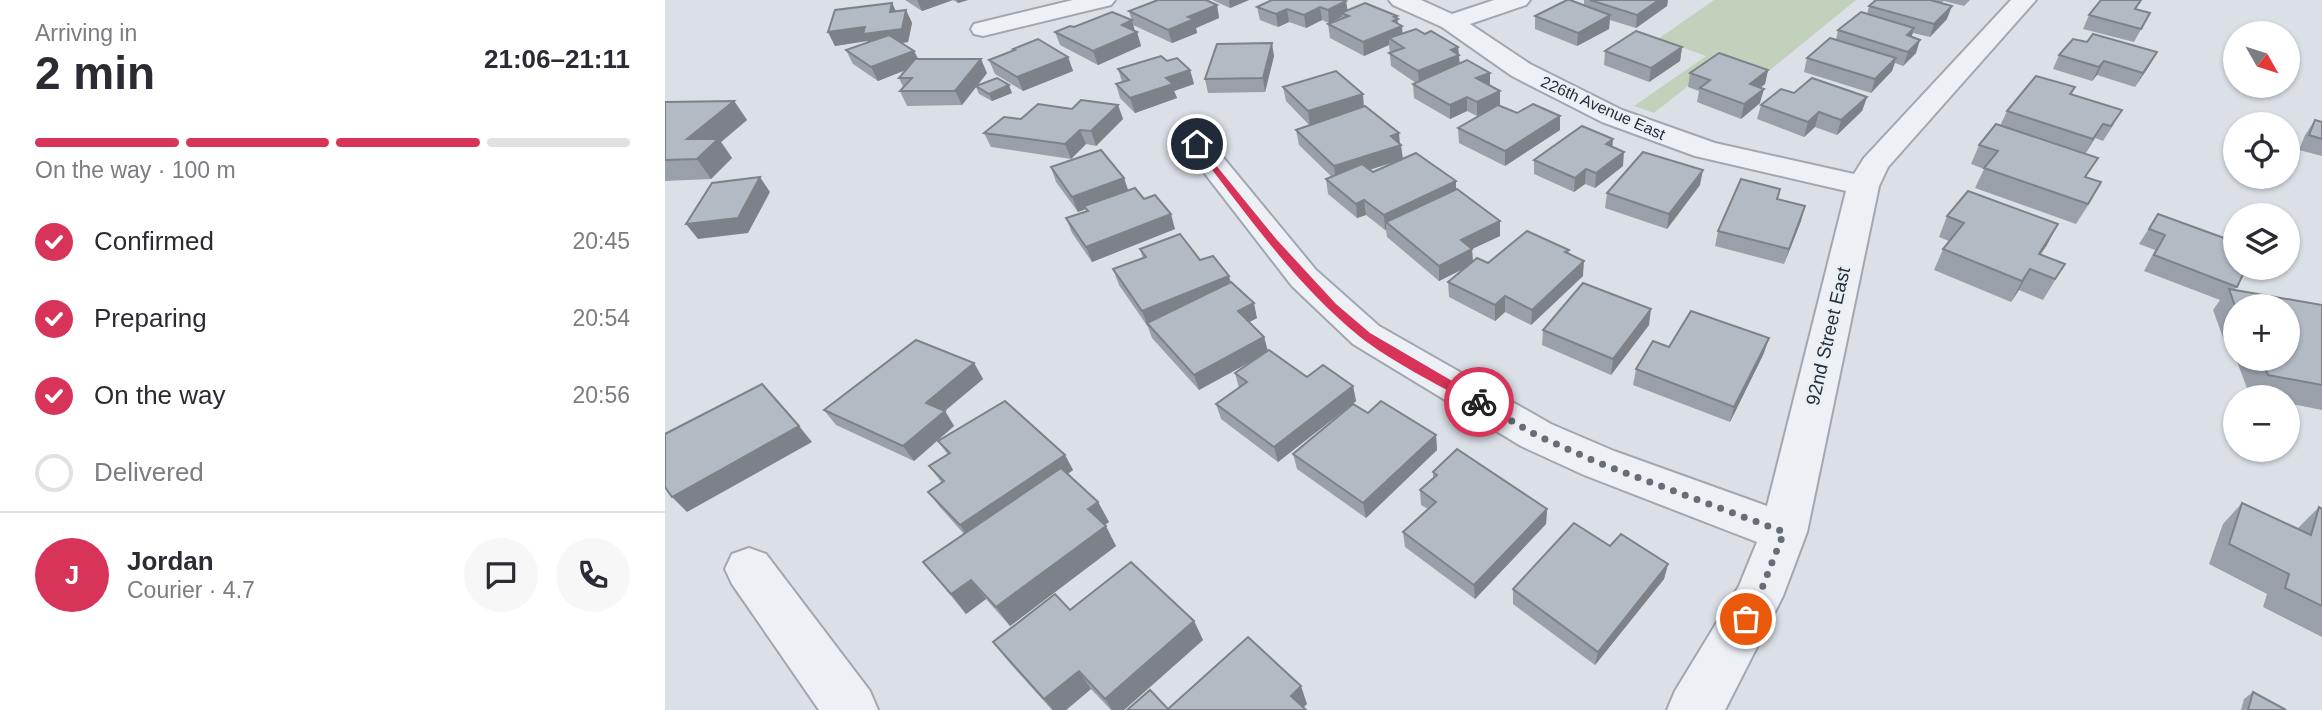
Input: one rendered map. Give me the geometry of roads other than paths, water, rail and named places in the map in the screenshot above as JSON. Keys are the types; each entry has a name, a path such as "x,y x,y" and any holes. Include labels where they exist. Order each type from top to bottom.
{"street":[{"path":"983,29 1103,0"},
{"name":"226th Avenue East","path":"1401,0 1451,22 1521,70 1612,116 1706,150 1863,186"},
{"path":"1451,22 1518,0"},
{"name":"92nd Street East","path":"1695,710 1759,596 1784,532 1863,186 1875,164 2024,0"},
{"path":"1197,144 1304,278 1366,335 1536,435 1599,463 1784,532"},
{"path":"749,569 851,710"}]}
